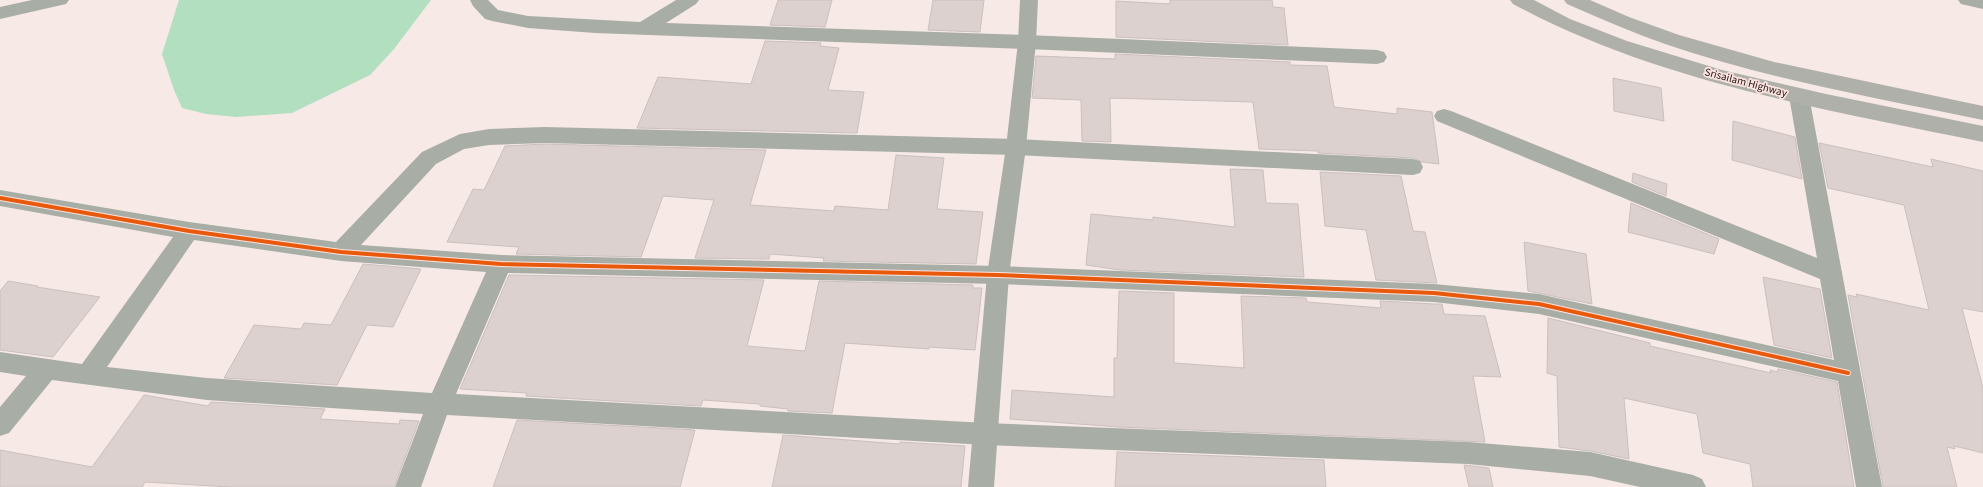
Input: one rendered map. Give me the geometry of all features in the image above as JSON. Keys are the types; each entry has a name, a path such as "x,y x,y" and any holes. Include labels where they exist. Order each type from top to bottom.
{"highway":[{"name":"Srisailam Highway","path":"1519,0 1570,26 1676,64 1798,96 1982,136"},
{"name":"Srisailam Highway","path":"1573,0 1678,42 1794,74 1983,113"}],"street":[{"path":"0,13 60,0"},
{"path":"479,0 479,2 492,15 528,22 644,28 1377,57"},
{"path":"644,28 690,0"},
{"path":"981,487 998,276 1016,147 1027,42 1029,0"},
{"path":"1967,0 1983,3"},
{"path":"1798,96 1869,487"},
{"path":"1444,116 1830,273"},
{"path":"340,252 429,158 460,142 489,137 545,135 1016,147 1413,167"},
{"path":"0,198 189,231 340,252 501,264 998,276 1434,293 1539,304 1848,373"},
{"path":"88,375 189,231"},
{"path":"408,487 439,404 501,264"},
{"path":"0,362 46,370 207,389 439,404 986,434 1468,453 1590,464 1693,487"},
{"path":"0,425 46,370"}],"shaded area":[{"path":"179,0 431,0 394,49 370,75 292,113 236,117 206,114 182,108 174,90 162,54"}],"building":[{"path":"778,0 832,0 825,27 770,25"},
{"path":"933,0 984,0 980,32 928,30"},
{"path":"1170,0 1272,0 1273,7 1284,8 1288,45 1116,37 1116,1 1170,4"},
{"path":"765,41 821,43 820,46 839,48 828,90 864,92 857,133 637,128 658,77 751,84"},
{"path":"1115,54 1290,62 1290,65 1327,66 1334,107 1397,114 1397,108 1432,112 1439,164 1422,162 1413,158 1318,153 1318,151 1259,149 1253,102 1110,98 1111,142 1082,141 1081,100 1032,98 1036,56 1115,59"},
{"path":"1613,78 1661,88 1664,121 1614,111"},
{"path":"1733,121 1795,137 1802,179 1732,160"},
{"path":"1819,143 1933,167 1931,159 1983,171 1983,312 1962,308 1983,388 1983,453 1954,446 1955,449 1947,447 1957,487 1883,487 1848,295 1857,297 1856,294 1929,310 1904,205 1828,188"},
{"path":"545,144 766,150 750,205 834,211 835,206 888,210 896,155 944,158 937,209 983,212 976,264 823,261 824,258 770,254 769,259 695,258 714,200 663,196 641,257 516,254 519,247 447,242 473,189 484,190 505,146"},
{"path":"1230,169 1263,170 1266,203 1298,204 1304,277 1120,270 1086,265 1091,214 1153,220 1153,217 1235,227"},
{"path":"1320,172 1401,176 1413,231 1425,232 1437,283 1376,280 1366,230 1325,226"},
{"path":"1633,173 1667,184 1666,196 1632,182"},
{"path":"1631,203 1719,239 1714,254 1628,232"},
{"path":"1524,242 1586,254 1592,304 1528,291"},
{"path":"363,264 421,269 393,327 367,325 337,385 224,378 254,325 301,329 304,323 331,325"},
{"path":"509,275 764,280 747,346 805,351 819,281 973,285 973,288 982,288 975,350 929,347 929,349 845,343 832,413 788,411 788,409 760,406 760,404 703,400 701,406 526,396 527,393 460,389"},
{"path":"1763,277 1820,289 1832,358 1774,345"},
{"path":"8,281 100,297 53,357 0,350 0,291"},
{"path":"1119,291 1174,293 1174,363 1244,368 1241,296 1306,298 1307,302 1381,308 1380,301 1442,304 1444,314 1485,316 1501,377 1473,376 1485,442 1119,427 1010,419 1012,390 1114,397 1114,358 1117,358"},
{"path":"1548,318 1650,343 1650,346 1771,373 1770,370 1778,372 1778,369 1837,382 1854,487 1753,487 1750,464 1703,453 1697,414 1624,398 1629,459 1590,451 1559,447 1557,376 1547,373"},
{"path":"144,395 208,406 211,402 325,409 320,419 399,424 400,420 419,421 394,487 230,487 145,482 142,487 0,487 0,450 92,467"},
{"path":"517,420 695,430 680,487 493,487"},
{"path":"783,435 900,444 900,442 965,446 961,487 772,487"},
{"path":"1117,452 1324,460 1326,487 1115,487"},
{"path":"1464,465 1489,468 1493,487 1469,487"}],"cycle path":[{"path":"0,198 189,231 341,252 501,264 998,275 1434,293 1539,304 1848,373"}]}
